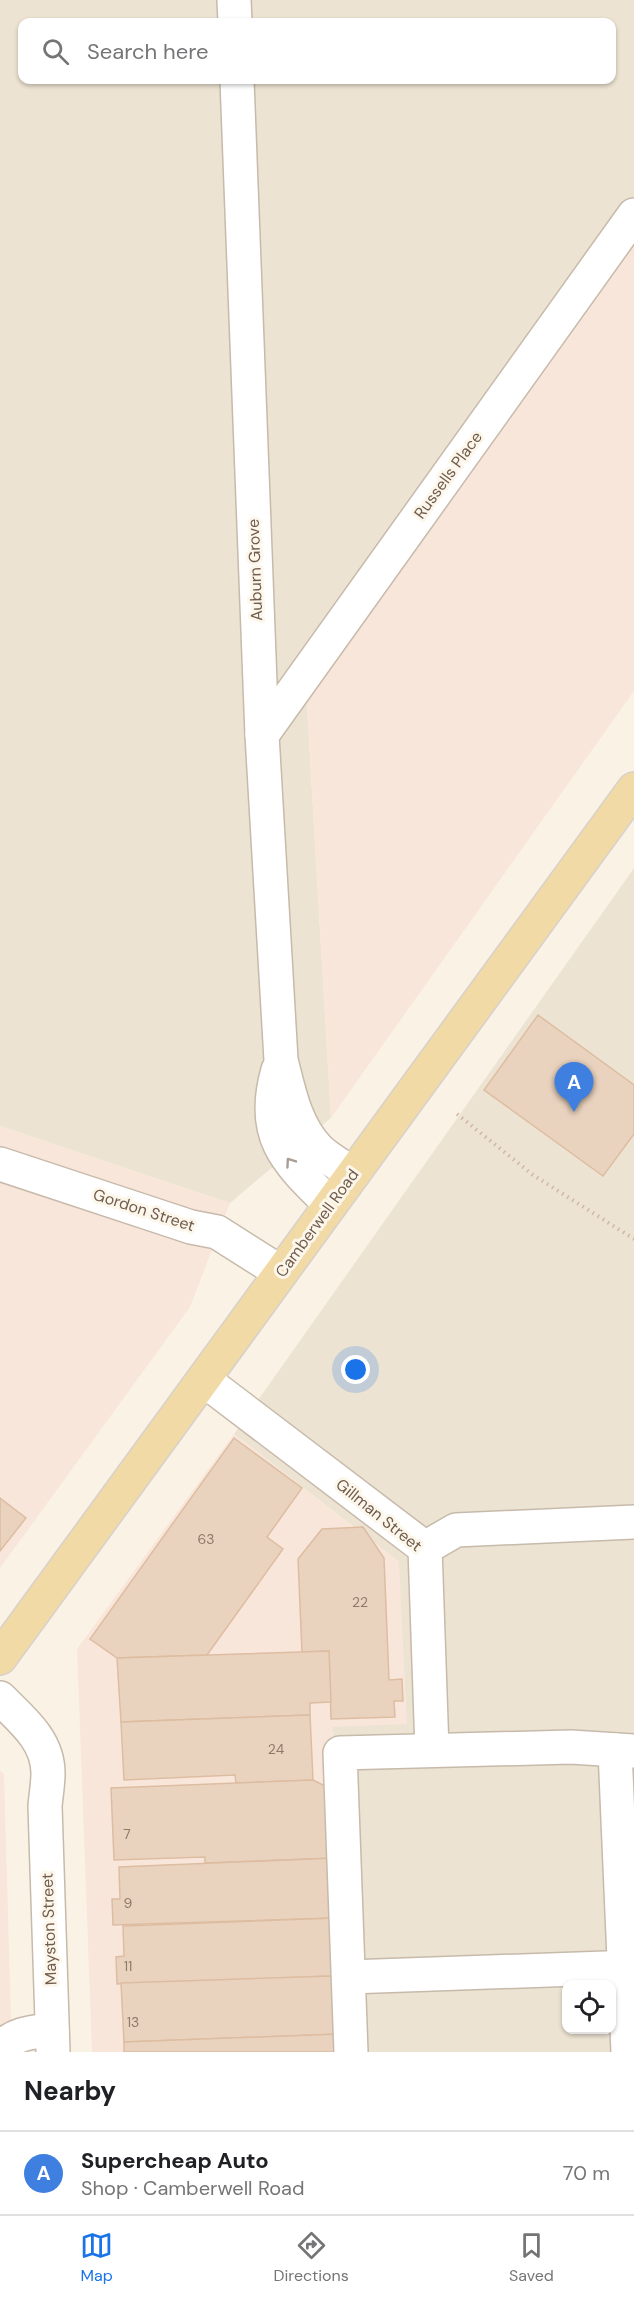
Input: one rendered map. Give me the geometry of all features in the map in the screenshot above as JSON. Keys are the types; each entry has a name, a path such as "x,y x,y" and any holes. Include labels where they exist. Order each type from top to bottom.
{"main road":[{"name":"Camberwell Road","path":"0,1658 634,789"}],"street":[{"path":"234,0 235,18"},
{"name":"Auburn Grove","path":"237,84 261,735 281,1060 295,1112 305,1132 319,1150 352,1174"},
{"name":"Russells Place","path":"261,735 634,215"},
{"name":"Auburn Grove","path":"281,1060 272,1091 274,1134 295,1170 330,1204"},
{"name":"Gordon Street","path":"0,1164 191,1227 217,1232 280,1272"},
{"name":"Gillman Street","path":"204,1380 425,1548 432,1750"},
{"path":"425,1548 456,1530 634,1522"},
{"name":"Mayston Street","path":"0,1698 37,1736 45,1751 48,1772 45,1806 52,2041"},
{"name":"Mayston Street","path":"0,1731 16,1745 26,1761 45,1806"},
{"path":"351,2052 340,1753 571,1747 625,1750 630,1967 628,2052"},
{"path":"348,1977 630,1967"},
{"path":"0,2050 5,2043 26,2033 52,2041"}],"path":[{"path":"457,1114 533,1175 634,1239"}],"shaded area":[{"path":"0,0 634,0 634,240 306,688 331,1118 230,1203 0,1126"},
{"path":"634,240 634,691 331,1118 306,688"},
{"path":"634,868 634,2052 342,2052 333,1727 399,1562 234,1434"},
{"path":"0,1126 230,1203 190,1307 0,1568"},
{"path":"234,1434 399,1562 407,1724 333,1727 342,2052 92,2052 77,1649"},
{"path":"0,1771 4,1774 12,2052 0,2052"}],"building":[{"path":"538,1015 634,1085 634,1134 603,1176 484,1090"},
{"path":"234,1438 302,1488 267,1537 283,1549 207,1655 117,1658 90,1639"},
{"path":"0,1498 26,1518 0,1551"},
{"path":"363,1527 384,1558 389,1680 402,1679 403,1701 394,1701 395,1717 331,1719 329,1651 302,1652 298,1559 322,1529"},
{"path":"329,1651 331,1702 310,1703 310,1715 121,1722 117,1658"},
{"path":"310,1715 313,1780 236,1783 235,1775 124,1780 121,1722"},
{"path":"313,1780 333,1790 335,1858 205,1863 205,1857 114,1860 111,1788"},
{"path":"335,1858 335,1918 113,1925 112,1899 120,1899 119,1867"},
{"path":"335,1918 332,1976 117,1984 116,1957 124,1956 123,1926"},
{"path":"332,1976 340,2034 124,2042 121,1983"},
{"path":"340,2034 341,2052 124,2052 124,2042"}],"place":[{"name":"Supercheap Auto","path":"574,1112"}]}
